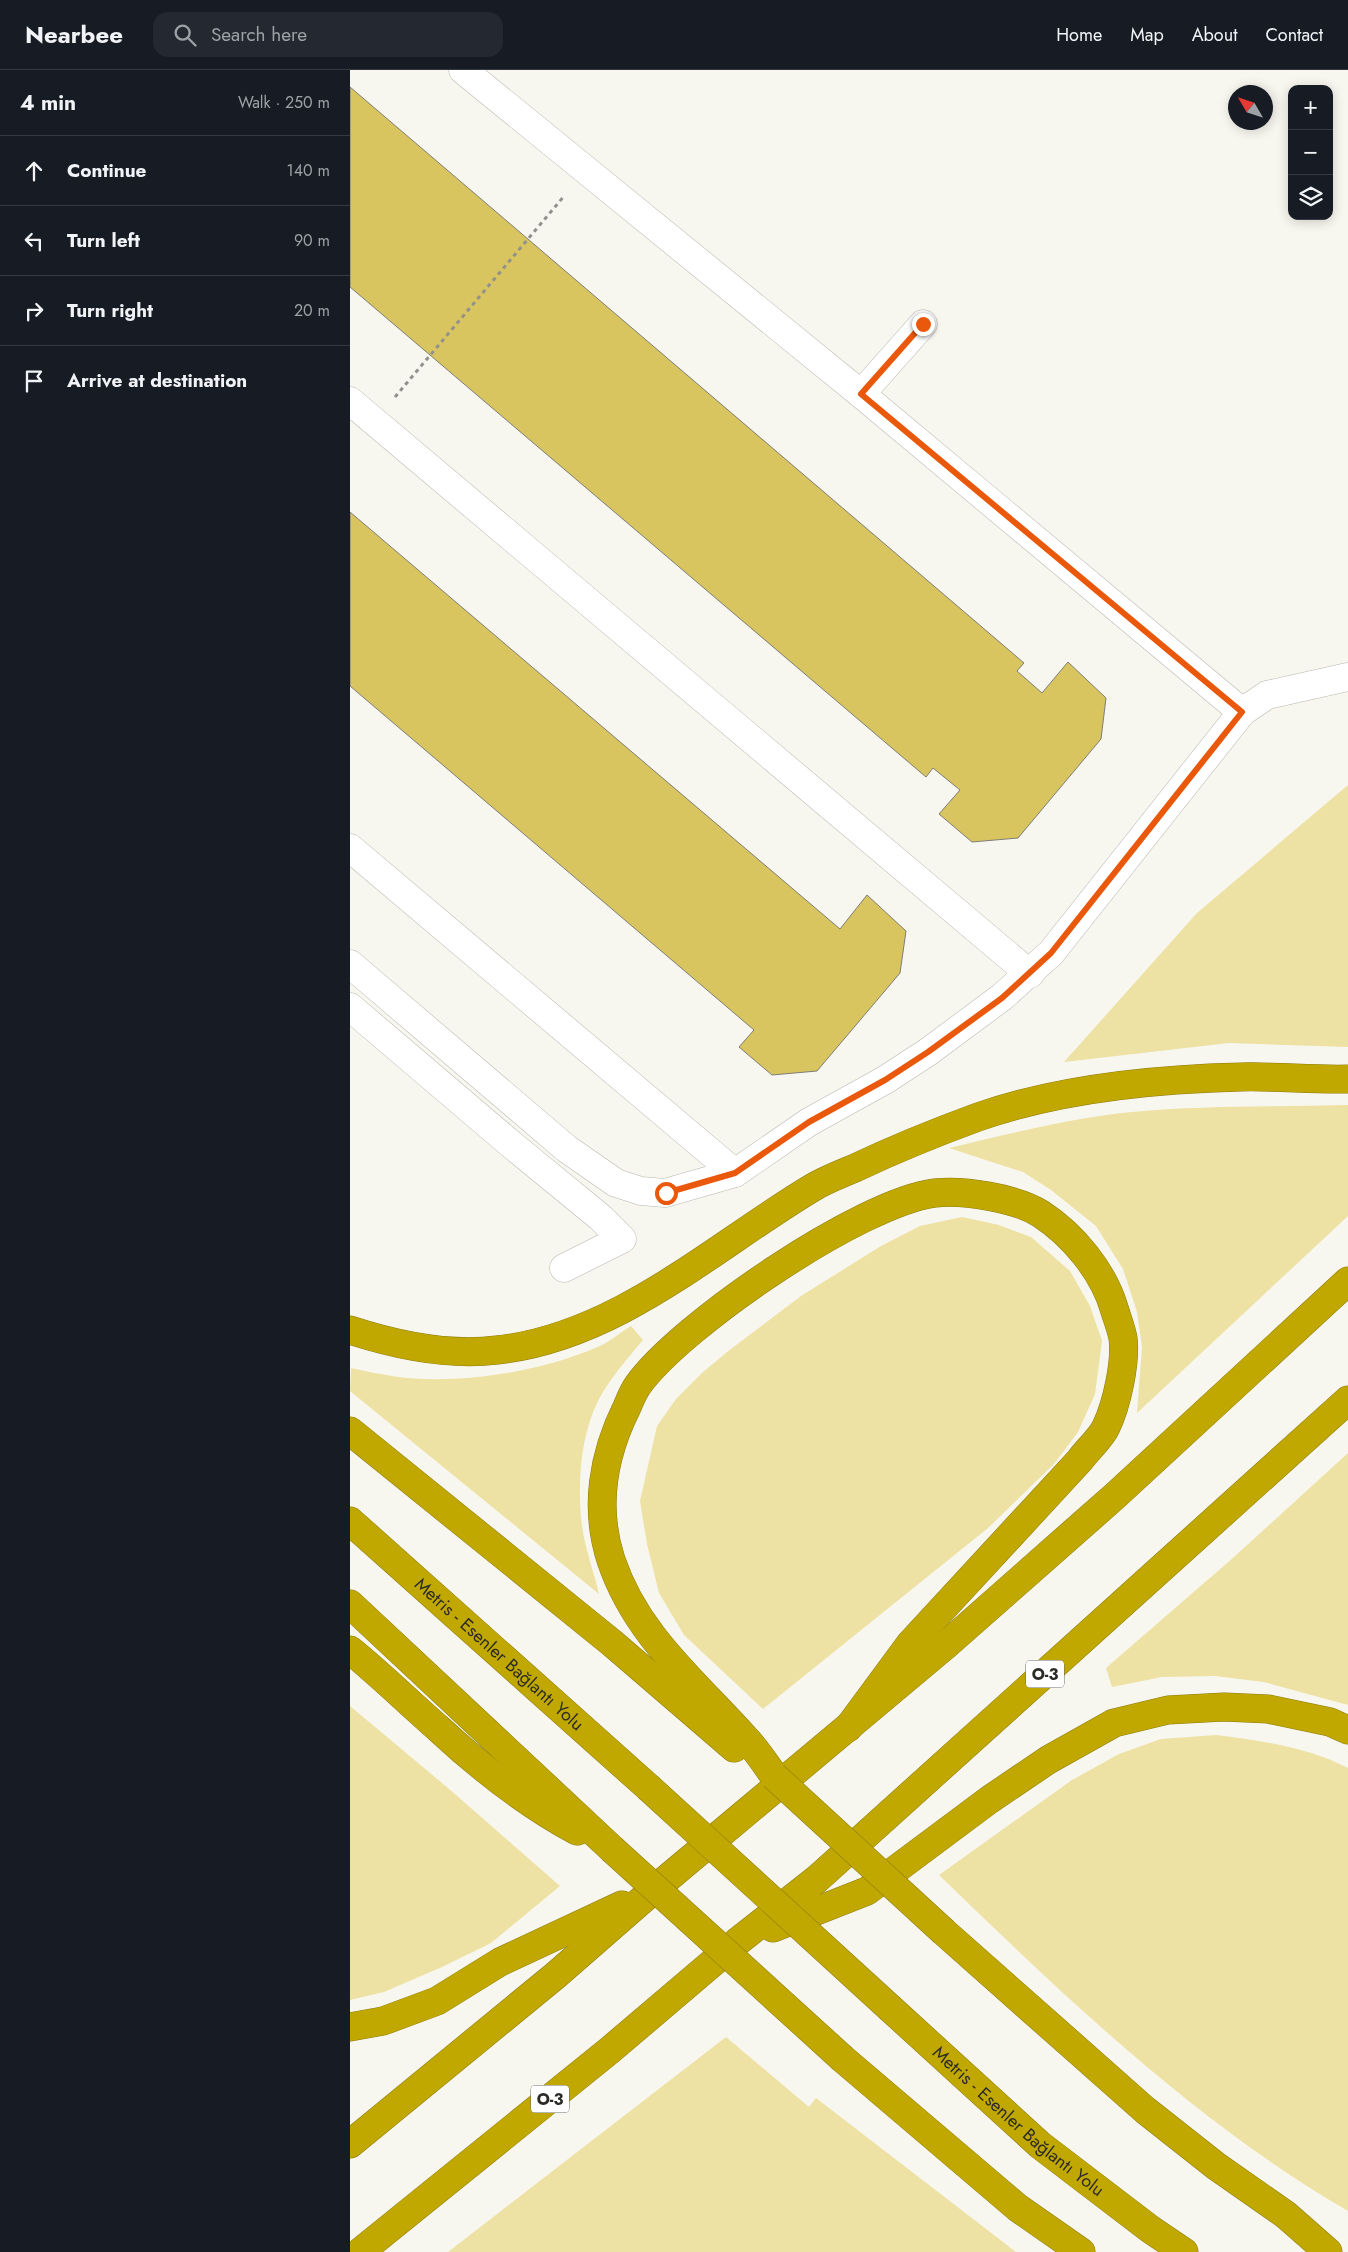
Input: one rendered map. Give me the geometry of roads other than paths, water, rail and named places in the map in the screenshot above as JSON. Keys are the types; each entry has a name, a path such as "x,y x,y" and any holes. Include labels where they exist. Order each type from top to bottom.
{"highway":[{"path":"350,1330 387,1340 444,1351 496,1350 543,1341 591,1325 647,1296 763,1218 815,1186 886,1153 980,1116 1046,1099 1120,1086 1184,1079 1244,1076 1348,1079"},
{"path":"774,1776 746,1739 698,1690 662,1649 630,1606 610,1558 602,1514 603,1474 616,1428 636,1387 666,1353 746,1291 817,1244 874,1213 904,1200 935,1193 974,1194 1005,1200 1039,1213 1067,1235 1092,1265 1111,1299 1122,1338 1122,1366 1117,1394 1106,1428 1080,1460 910,1644 848,1728"},
{"path":"350,2144 548,1981 651,1892 848,1728 1116,1495 1348,1281"},
{"name":"O-3","path":"360,2252 610,2050 737,1942 817,1879 1348,1400"},
{"path":"350,1431 612,1642 722,1740 774,1776 944,1932 1146,2110 1216,2166 1286,2215 1348,2249"},
{"name":"Metris - Esenler Bağlantı Yolu","path":"350,1520 648,1787 1040,2145 1150,2229 1184,2252"},
{"path":"350,1604 612,1849 843,2059 1018,2208 1081,2252"},
{"path":"350,1650 374,1669 440,1730 486,1769 534,1805 612,1849"},
{"path":"737,1942 867,1891 989,1800 1040,1765 1114,1723 1168,1710 1224,1707 1268,1709 1330,1722 1348,1730"},
{"path":"350,2027 383,2021 437,2001 500,1962 651,1892"},
{"path":"1286,2215 1328,2252"}],"lane":[{"path":"464,70 861,394 1242,712"},
{"path":"861,394 923,324"},
{"path":"350,401 1030,974"},
{"path":"350,964 567,1149 616,1183 641,1191 666,1193 735,1173 809,1122 885,1080 928,1052 1002,998 1051,953 1242,712 1267,695 1348,677"},
{"path":"350,848 735,1173"},
{"path":"350,1006 512,1145 602,1218 622,1239 564,1268"}]}
